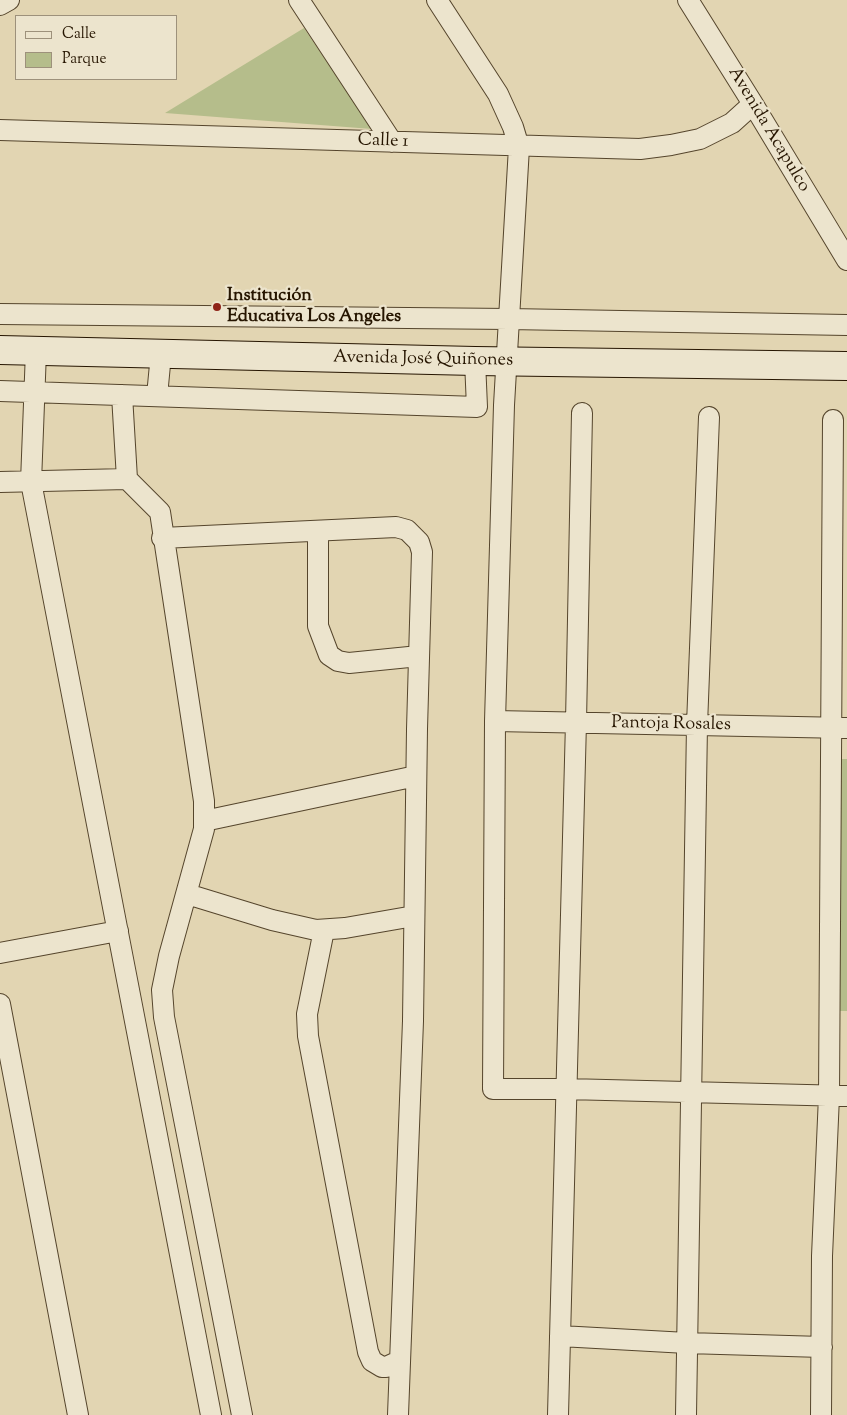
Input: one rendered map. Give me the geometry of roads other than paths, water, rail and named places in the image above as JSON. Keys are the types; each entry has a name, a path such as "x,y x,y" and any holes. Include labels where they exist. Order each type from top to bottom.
{"street":[{"path":"0,6 9,0"},
{"path":"299,0 392,142"},
{"path":"437,0 498,94 514,126 519,146 506,362 495,721 493,1089 838,1096"},
{"name":"Avenida Acapulco","path":"688,0 847,260"},
{"name":"Calle 1","path":"0,130 640,149 700,139 732,124 753,104"},
{"path":"0,314 509,319 847,325"},
{"name":"Avenida José Quiñones","path":"0,350 475,362 847,366"},
{"path":"36,351 31,482 211,1415"},
{"path":"157,396 161,354"},
{"path":"0,391 477,407 475,362"},
{"path":"122,395 127,479 160,512 162,538 204,801 204,821 198,855 169,956 162,990 164,1017 242,1415"},
{"path":"558,1415 582,413"},
{"path":"686,1415 697,725 709,417"},
{"path":"820,1415 822,1256 838,1096 839,728 833,420"},
{"path":"0,482 127,479"},
{"path":"162,538 396,527 407,530 419,542 422,552 416,776 413,1021 398,1415"},
{"path":"318,531 318,626 329,655 338,661 349,663 419,656"},
{"name":"Pantoja Rosales","path":"495,721 839,728"},
{"path":"204,821 416,776"},
{"path":"186,894 272,920 316,930 414,916"},
{"path":"324,930 307,1014 308,1036 368,1352 372,1361 382,1367 399,1361"},
{"path":"0,953 118,931"},
{"path":"0,1004 78,1415"},
{"path":"560,1336 687,1343 822,1347"}],"place":[{"name":"Institución Educativa Los Angeles","path":"217,307"}]}
